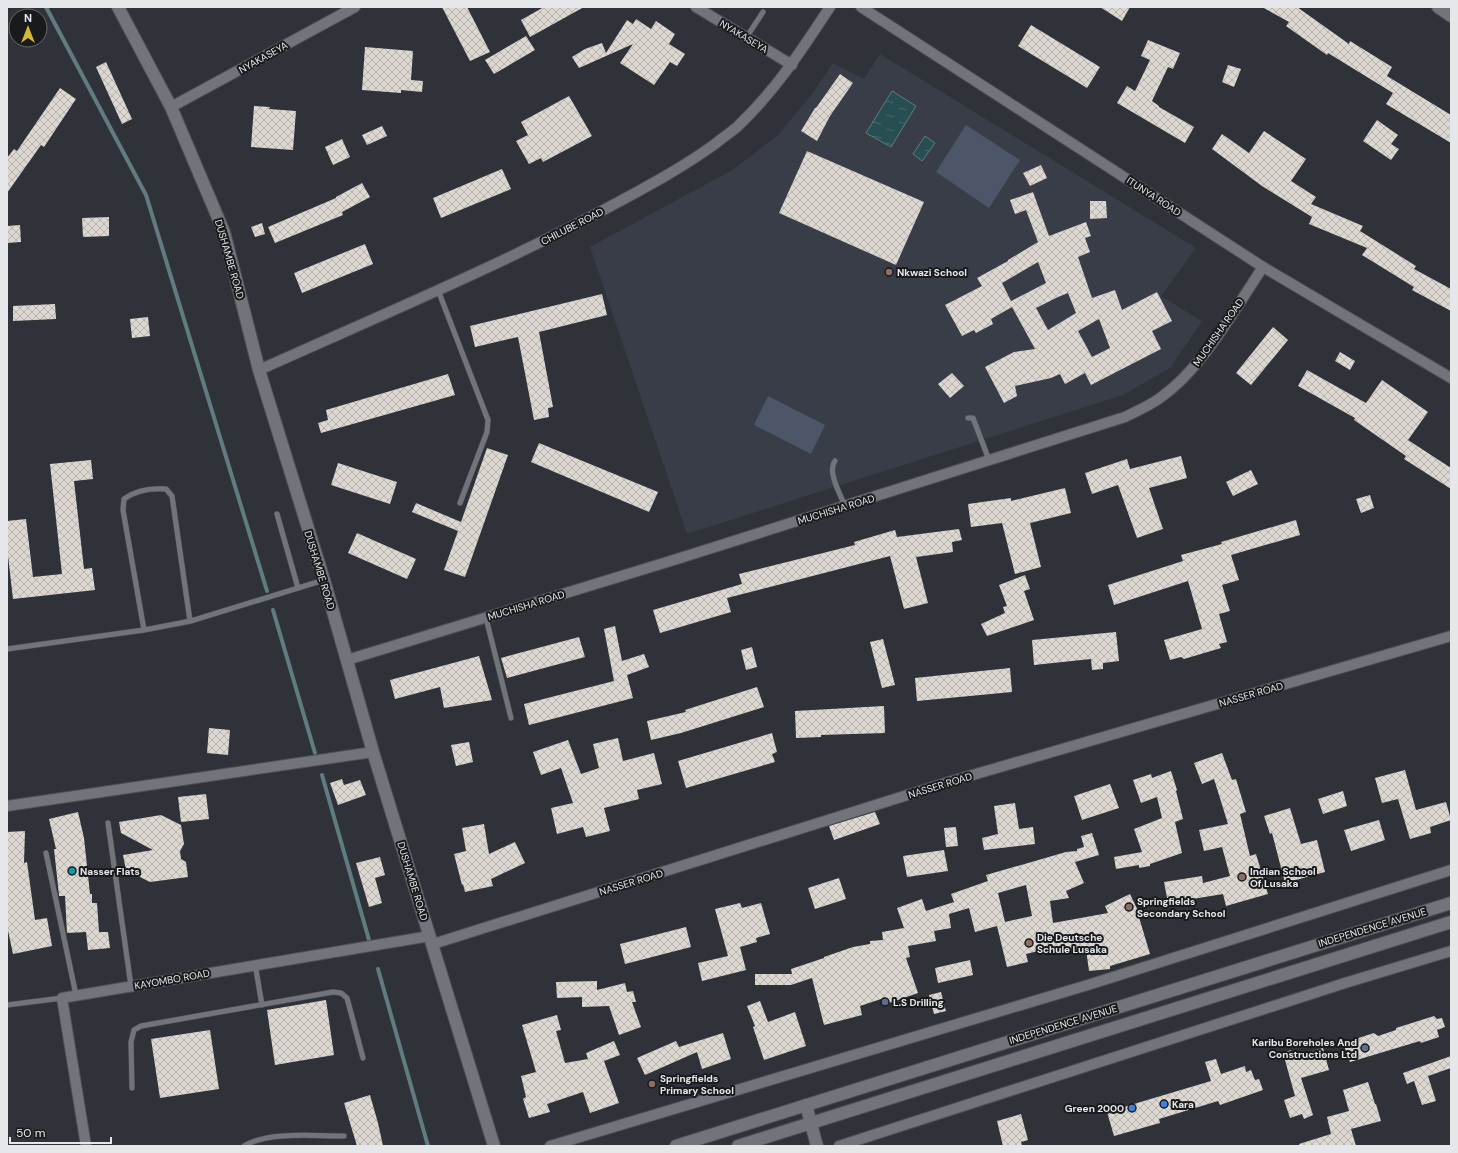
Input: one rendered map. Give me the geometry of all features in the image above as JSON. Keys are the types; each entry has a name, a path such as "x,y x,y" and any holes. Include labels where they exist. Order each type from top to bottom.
{"main road":[{"name":"DUSHAMBE ROAD","path":"118,7 171,107 216,210 224,232 259,370 324,580 373,752 432,940 494,1146"},
{"path":"1438,7 1451,16"},
{"name":"INDEPENDENCE AVENUE","path":"676,1146 1451,903"},
{"name":"INDEPENDENCE AVENUE","path":"738,1146 1451,922"},
{"path":"806,1104 817,1146"}],"street":[{"name":"NYAKASEYA","path":"171,107 355,7"},
{"name":"NYAKASEYA","path":"696,7 792,65"},
{"name":"CHILUBE ROAD","path":"259,370 527,249 588,219 694,159 736,128 772,91 792,65 830,7"},
{"name":"ITUNYA ROAD","path":"861,7 1263,266 1451,378"},
{"name":"MUCHISHA ROAD","path":"347,660 845,506 1125,417 1160,398 1176,385 1210,347 1263,266"},
{"name":"NASSER ROAD","path":"432,940 952,781 1451,636"},
{"path":"7,806 373,752"},
{"path":"550,1146 1091,984 1451,870"},
{"name":"KAYOMBO ROAD","path":"62,998 255,964 432,940"},
{"path":"839,1146 1451,951"},
{"path":"62,998 86,1146"}],"lane":[{"path":"746,38 763,12"},
{"path":"438,290 488,420 486,432 460,503"},
{"path":"968,418 973,418 989,460"},
{"path":"835,461 832,465 832,474 845,506"},
{"path":"144,630 123,510 124,499 130,494 152,488 166,489 172,496 190,621"},
{"path":"277,514 298,588"},
{"path":"7,649 144,630 190,621 324,580"},
{"path":"486,618 510,718"},
{"path":"108,823 131,986"},
{"path":"46,853 76,995"},
{"path":"255,964 262,1005"},
{"path":"132,1088 131,1042 134,1030 141,1026 332,992 341,993 347,998 363,1058"},
{"path":"7,1004 62,998"},
{"path":"244,1146 260,1139 277,1136 344,1136"}],"shaded area":[{"name":"Nkwazi School","path":"880,54 1196,248 1161,296 1202,321 1170,368 1123,395 687,534 590,247 734,169 779,134 812,94 833,63 864,79"},
{"path":"966,125 1020,160 989,208 936,172"},
{"path":"768,396 825,425 811,454 754,425"}],"water":[{"path":"892,91 916,106 891,147 866,133"},
{"path":"925,136 935,143 922,161 913,154"}],"building":[{"path":"442,7 467,7 490,52 470,61"},
{"path":"544,7 584,7 530,37 521,20"},
{"path":"1100,7 1130,7 1122,21"},
{"path":"1262,7 1297,7 1349,44 1350,41 1392,67 1387,76 1451,115 1451,143 1386,104 1393,93 1328,53 1327,55 1286,26 1289,22"},
{"path":"636,19 651,29 656,21 675,34 669,44 685,54 677,66 670,62 654,85 620,63 633,44 579,68 572,57 585,49 602,43 606,53 627,20 633,24"},
{"path":"1031,25 1100,67 1087,88 1018,46"},
{"path":"526,36 535,50 494,74 485,60"},
{"path":"1148,40 1180,53 1173,69 1168,67 1152,101 1159,107 1194,127 1185,143 1117,103 1127,86 1135,91 1150,60 1141,56"},
{"path":"365,47 413,51 411,80 423,81 422,92 401,90 401,93 362,90"},
{"path":"106,62 132,119 122,124 96,67"},
{"path":"1228,65 1241,69 1234,87 1222,82"},
{"path":"840,74 853,83 830,116 817,141 801,131 815,108"},
{"path":"60,88 76,99 44,147 41,145 7,193 7,158 14,149 17,151"},
{"path":"569,96 592,136 543,162 541,158 529,164 516,141 528,135 521,122"},
{"path":"254,106 270,107 269,109 296,111 293,150 251,147"},
{"path":"1377,120 1398,135 1391,144 1399,149 1391,160 1363,141"},
{"path":"382,126 387,136 367,145 362,135"},
{"path":"1264,131 1306,159 1291,181 1316,197 1311,204 1363,226 1360,231 1416,266 1414,269 1451,289 1451,311 1412,290 1414,287 1362,255 1367,248 1309,224 1312,217 1262,186 1212,149 1222,134 1249,153"},
{"path":"342,139 350,157 333,165 325,147"},
{"path":"807,151 924,202 896,265 779,213"},
{"path":"1041,165 1047,178 1030,186 1023,173"},
{"path":"502,169 511,189 441,218 433,198"},
{"path":"362,183 370,197 342,212 343,215 275,243 268,227 336,198"},
{"path":"1033,192 1049,236 1086,222 1091,236 1085,238 1090,252 1078,257 1092,298 1115,290 1122,310 1157,292 1172,321 1152,331 1161,349 1091,385 1085,373 1065,384 1060,374 1051,378 1015,386 1017,396 1004,403 985,367 1014,352 1035,349 1012,307 991,319 993,324 976,333 974,330 962,336 945,305 982,286 977,278 1038,242 1026,210 1015,214 1010,200","holes":["1038,262 1046,283 1011,301 1002,283","1068,293 1076,313 1048,330 1036,308","1099,319 1110,348 1092,357 1078,331"]},
{"path":"1090,201 1106,201 1107,218 1090,219"},
{"path":"109,217 109,236 83,237 82,218"},
{"path":"262,223 265,234 255,237 251,227"},
{"path":"20,225 21,242 7,243 7,226"},
{"path":"365,244 373,264 302,293 294,273"},
{"path":"602,294 607,315 539,332 553,407 548,408 549,417 534,420 518,337 475,347 470,326"},
{"path":"55,304 56,319 13,321 13,306"},
{"path":"148,317 150,336 132,338 130,319"},
{"path":"1273,327 1288,340 1251,385 1236,373"},
{"path":"1340,352 1355,361 1350,370 1335,361"},
{"path":"1307,370 1366,403 1382,380 1428,412 1408,440 1451,468 1451,489 1404,459 1406,456 1354,420 1355,418 1298,386"},
{"path":"952,373 964,386 950,398 938,384"},
{"path":"448,374 455,395 321,433 318,423 328,420 326,410"},
{"path":"539,443 658,492 649,512 531,462"},
{"path":"487,448 508,455 465,577 444,570 458,531 412,512 416,503 461,522"},
{"path":"1181,456 1187,478 1149,488 1163,529 1137,538 1118,485 1092,494 1085,473 1127,459 1130,469"},
{"path":"91,460 93,479 74,481 84,569 92,568 95,590 13,599 7,547 7,521 26,519 33,577 62,574 50,464"},
{"path":"338,463 397,482 390,504 331,485"},
{"path":"1251,470 1258,484 1233,496 1226,482"},
{"path":"1065,488 1071,513 1030,523 1041,567 1015,574 1002,523 971,527 968,504 1011,498 1011,501"},
{"path":"1370,495 1374,508 1361,513 1356,499"},
{"path":"1296,520 1300,535 1231,555 1239,580 1222,585 1230,611 1219,614 1227,642 1219,644 1221,648 1184,659 1181,657 1170,660 1164,640 1202,629 1188,581 1114,605 1108,585 1183,561 1181,555 1222,544 1221,542"},
{"path":"959,529 962,540 952,542 953,552 916,557 928,603 904,609 890,556 727,598 731,612 660,633 653,610 742,584 739,574 855,545 854,542 895,530 897,537"},
{"path":"357,533 416,559 407,579 348,553"},
{"path":"1025,575 1030,589 1024,591 1034,620 987,636 981,624 1005,613 1003,607 1007,606 999,585"},
{"path":"615,626 622,661 644,654 649,667 627,675 633,698 529,725 524,704 614,681 604,629"},
{"path":"1116,632 1119,661 1103,663 1103,669 1092,670 1091,659 1034,665 1032,640"},
{"path":"579,637 585,657 507,678 501,658"},
{"path":"883,639 895,685 882,688 870,642"},
{"path":"752,647 757,667 746,670 741,650"},
{"path":"479,656 492,700 444,708 440,687 395,699 390,680"},
{"path":"1010,668 1012,692 917,701 915,678"},
{"path":"757,687 764,707 681,733 651,740 647,721 686,712 685,710"},
{"path":"884,706 885,733 821,735 821,737 796,738 795,711"},
{"path":"209,728 230,730 228,755 207,753"},
{"path":"772,733 777,752 772,754 775,762 686,788 678,761"},
{"path":"618,738 623,761 654,753 662,784 637,790 639,799 604,808 610,831 586,837 583,827 557,834 551,808 573,803 561,768 541,775 533,752 568,740 581,774 599,768 593,744"},
{"path":"469,742 473,762 456,766 451,745"},
{"path":"1222,753 1232,780 1236,779 1246,812 1240,814 1250,856 1256,854 1268,894 1226,906 1223,894 1168,903 1164,882 1202,876 1203,883 1230,876 1222,847 1204,851 1199,830 1228,824 1214,779 1202,784 1194,763"},
{"path":"1405,770 1416,810 1446,802 1451,820 1430,827 1431,833 1410,839 1398,799 1382,803 1375,778"},
{"path":"1171,771 1177,790 1183,819 1175,822 1182,853 1150,864 1150,866 1139,868 1139,865 1116,869 1114,857 1142,852 1134,829 1162,818 1157,797 1141,803 1133,780 1151,774 1152,778"},
{"path":"342,779 344,785 360,780 366,795 338,805 330,783"},
{"path":"1110,784 1119,808 1082,820 1074,796"},
{"path":"1343,791 1347,806 1323,814 1318,799"},
{"path":"206,794 209,819 181,822 178,797"},
{"path":"1015,803 1019,829 1033,827 1035,844 984,850 982,838 998,834 994,806"},
{"path":"1290,808 1301,844 1317,840 1325,872 1285,883 1272,833 1270,834 1264,816"},
{"path":"78,812 84,838 92,903 97,903 99,932 108,932 110,948 88,950 86,932 67,933 65,896 59,896 54,849 56,849 49,819"},
{"path":"875,812 880,824 834,840 829,826"},
{"path":"161,815 181,825 184,844 180,851 181,859 186,862 188,877 150,882 126,870 123,855 153,850 121,833 119,822"},
{"path":"1379,820 1385,840 1351,851 1344,830"},
{"path":"484,824 489,854 515,842 525,863 491,879 493,886 465,892 454,854 466,851 462,828"},
{"path":"956,827 958,846 946,847 944,828"},
{"path":"25,831 24,863 27,862 35,920 47,918 52,946 13,954 7,926 7,832"},
{"path":"1092,833 1099,855 1075,862 1084,883 1066,891 1069,898 1050,901 1053,923 1108,913 1105,906 1130,894 1139,913 1138,914 1150,954 1110,966 1110,969 1089,971 1086,949 1057,954 1055,947 1026,954 1028,962 1007,967 997,926 975,932 969,908 949,914 951,928 934,931 936,941 908,946 910,957 906,958 918,993 886,1004 884,998 860,1006 862,1015 824,1025 812,978 791,985 755,985 755,974 792,974 791,969 853,947 870,944 870,941 883,940 882,932 904,928 897,908 922,899 926,911 954,902 951,894 988,881 986,875 1066,852 1077,851 1077,849 1084,847 1081,836","holes":["1026,885 1032,916 1005,922 998,893"]},
{"path":"944,850 948,871 907,877 903,856"},
{"path":"380,857 385,875 375,878 382,903 369,907 356,863"},
{"path":"839,878 846,899 815,909 808,888"},
{"path":"740,903 742,908 761,903 770,934 756,938 757,942 740,947 746,970 702,981 698,963 728,956 715,909"},
{"path":"686,927 691,947 625,964 620,944"},
{"path":"970,960 973,975 938,983 935,968"},
{"path":"597,981 597,990 625,983 627,992 633,991 636,1002 632,1002 641,1027 619,1035 609,1006 582,1007 582,997 557,998 556,982"},
{"path":"941,992 946,1011 934,1014 929,995"},
{"path":"326,1000 334,1055 275,1065 267,1010"},
{"path":"760,1001 768,1022 795,1012 806,1046 764,1060 753,1027 755,1026 747,1006"},
{"path":"557,1015 561,1030 556,1031 565,1063 588,1059 586,1053 614,1041 620,1055 604,1061 619,1103 590,1113 583,1092 547,1104 550,1112 529,1118 523,1099 526,1097 521,1076 536,1072 522,1025"},
{"path":"1434,1016 1437,1019 1442,1018 1445,1027 1437,1030 1439,1037 1421,1043 1420,1041 1350,1062 1343,1043 1374,1033 1378,1036 1396,1030 1396,1028"},
{"path":"210,1030 219,1089 160,1098 151,1039"},
{"path":"723,1033 731,1059 702,1069 697,1052 645,1075 637,1058 676,1041 679,1047"},
{"path":"1323,1048 1329,1070 1301,1078 1313,1115 1304,1119 1302,1114 1290,1118 1284,1100 1295,1096 1283,1053 1291,1050 1293,1057"},
{"path":"1451,1056 1451,1068 1428,1076 1436,1101 1422,1105 1414,1081 1407,1084 1403,1073"},
{"path":"1216,1059 1221,1074 1245,1066 1246,1072 1251,1070 1255,1080 1259,1079 1263,1090 1220,1105 1218,1101 1159,1119 1160,1123 1114,1136 1107,1112 1211,1081 1205,1062"},
{"path":"1368,1082 1381,1121 1351,1129 1356,1146 1300,1146 1299,1144 1331,1134 1327,1117 1349,1111 1343,1090"},
{"path":"370,1095 383,1146 357,1146 344,1103"},
{"path":"1021,1114 1028,1140 1021,1142 1022,1146 1003,1146 997,1121"}],"waterway":[{"path":"46,7 146,195 267,591"},
{"path":"273,610 315,753"},
{"path":"322,775 369,940"},
{"path":"378,969 428,1146"}],"place":[{"name":"Nkwazi School","path":"889,272"},
{"name":"Nasser Flats","path":"72,871"},
{"name":"Indian School Of Lusaka","path":"1242,877"},
{"name":"Springfields Secondary School","path":"1129,907"},
{"name":"Die Deutsche Schule Lusaka","path":"1029,943"},
{"name":"L.S Drilling","path":"885,1002"},
{"name":"Karibu Boreholes And Constructions Ltd","path":"1365,1048"},
{"name":"Springfields Primary School","path":"652,1084"},
{"name":"Kara","path":"1164,1104"},
{"name":"Green 2000","path":"1132,1108"}]}
